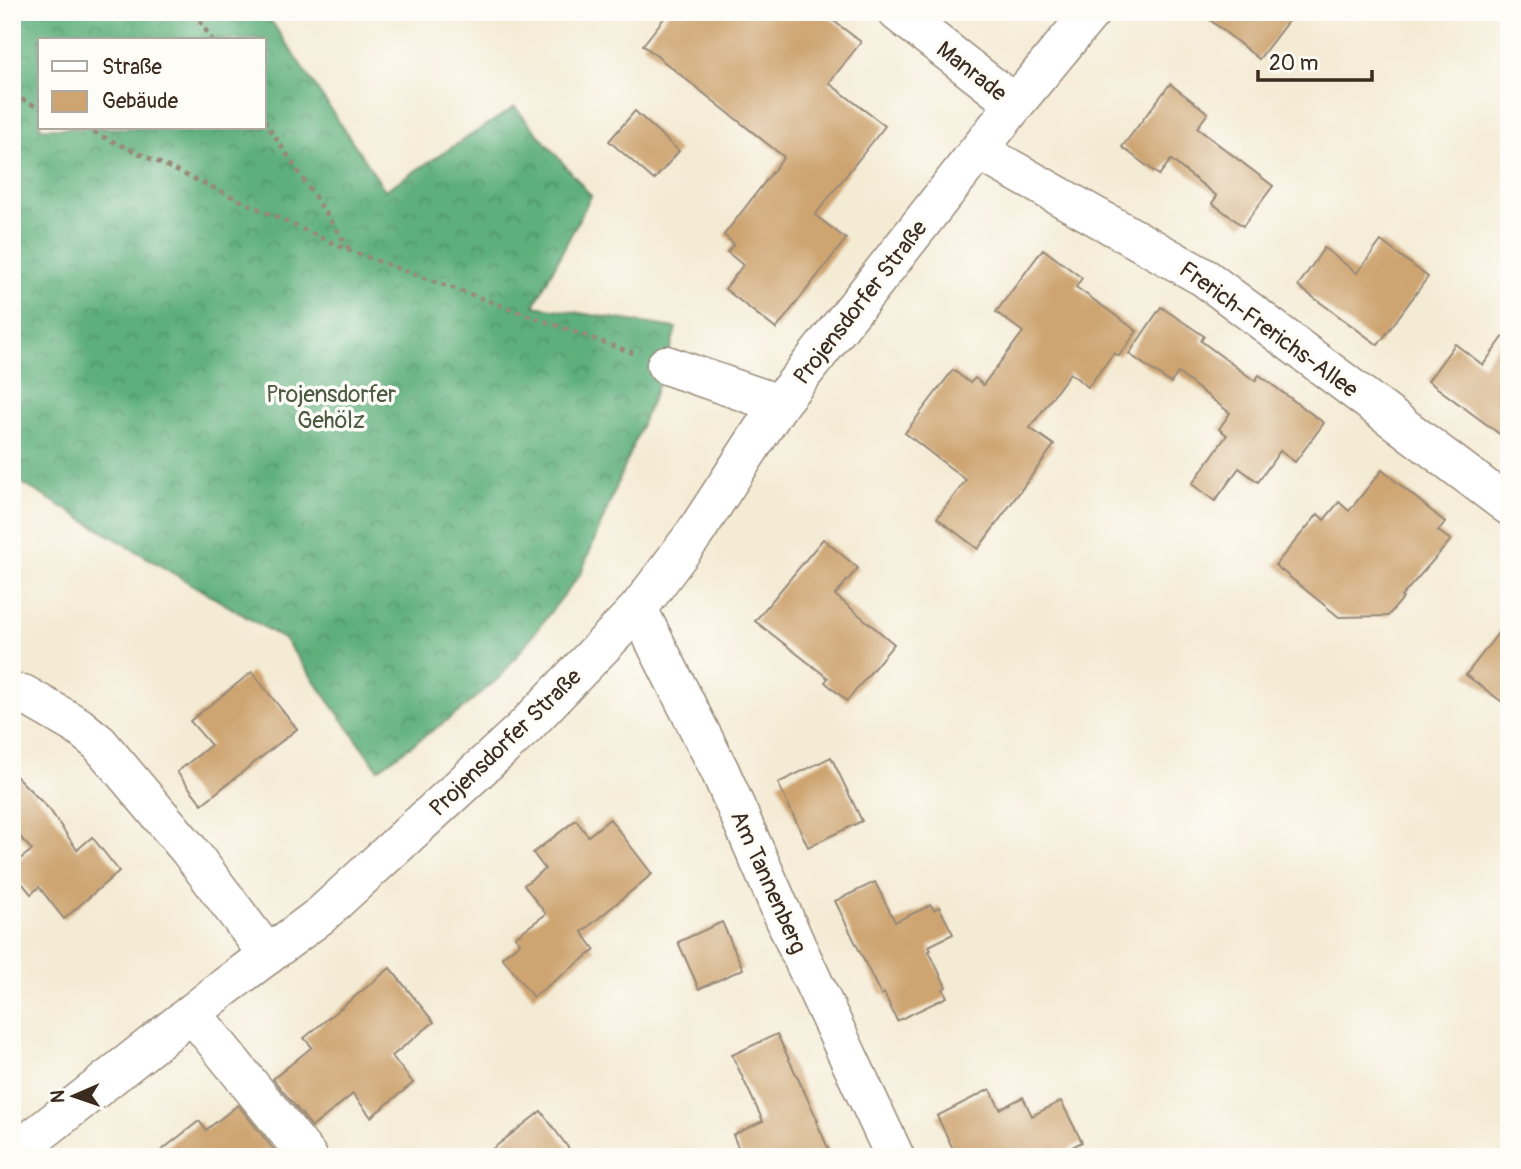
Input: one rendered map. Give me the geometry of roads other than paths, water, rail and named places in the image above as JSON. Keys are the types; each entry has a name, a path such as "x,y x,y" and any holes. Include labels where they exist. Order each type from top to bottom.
{"street":[{"name":"Manrade","path":"897,12 1015,104"},
{"name":"Projensdorfer Straße","path":"32,1150 192,1013 321,915 524,728 638,609 695,533 779,404 1015,104 1091,12"},
{"name":"Frerich-Frerichs-Allee","path":"979,150 1205,278 1509,506"},
{"path":"666,365 779,404"},
{"name":"Am Tannenberg","path":"638,609 720,771 797,947 895,1157"},
{"path":"23,694 78,726 99,743 189,850 268,955"},
{"path":"192,1013 308,1157"}],"park label":[{"name":"Projensdorfer Gehölz","path":"331,407"}]}
